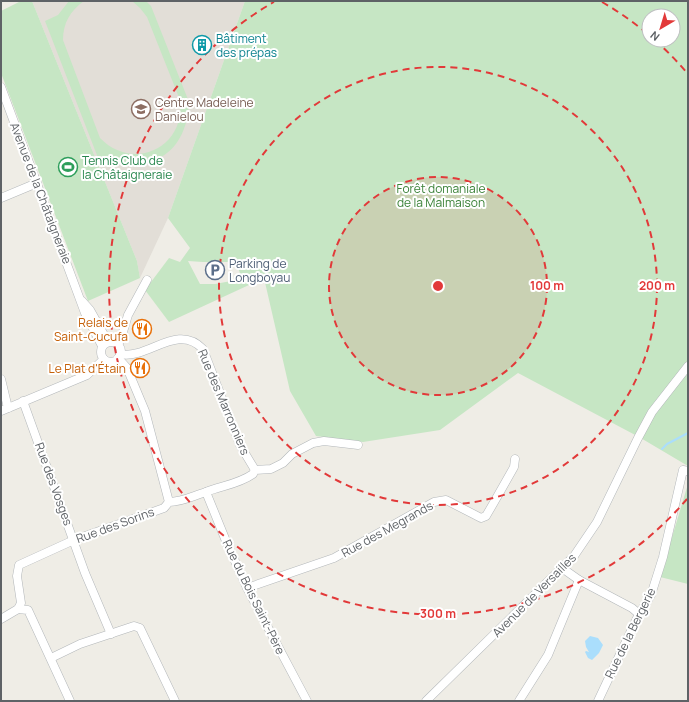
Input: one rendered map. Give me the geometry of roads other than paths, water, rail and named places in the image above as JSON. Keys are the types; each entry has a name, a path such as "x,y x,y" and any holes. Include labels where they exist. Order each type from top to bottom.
{"street":[{"name":"Avenue de la Châtaigneraie","path":"1,87 85,313 105,344"},
{"path":"1,198 37,183"},
{"path":"104,359 114,361 119,356 120,349 118,345 128,315 147,280"},
{"name":"Rue des Marronniers","path":"119,356 128,356 174,340 187,339 198,344 203,349 240,445 255,470"},
{"path":"104,359 101,355 105,344 113,342 118,345"},
{"path":"119,356 127,368 145,411 169,502"},
{"path":"1,379 5,409 86,375 104,359"},
{"name":"Avenue de Versailles","path":"426,701 574,556 597,522 652,412 688,366"},
{"name":"Rue des Vosges","path":"23,401 85,573 111,634"},
{"name":"Rue des Sorins","path":"18,609 21,603 17,576 19,565 74,540 164,508 169,502 177,502 246,479 253,474 255,470 271,469 283,463 292,454 313,443 324,441 358,445"},
{"name":"Rue des Megrands","path":"247,588 334,558 434,502 446,500 480,518 486,516 514,467 515,458"},
{"name":"Rue de la Bergerie","path":"598,701 639,614 651,595 663,557 686,471"},
{"name":"Rue du Bois Saint-Père","path":"206,492 247,588 307,701"},
{"path":"562,568 579,580 615,598 639,614"},
{"path":"519,701 548,655 579,580"},
{"path":"1,619 18,609 28,610 70,701"},
{"path":"51,658 80,644 134,626 140,628 175,701"}],"water":[{"path":"590,636 598,638 603,645 599,653 592,660 588,658 585,652 589,652 585,641"}],"waterway":[{"path":"662,449 667,444 688,433"}],"place":[{"name":"Bâtiment des prépas","path":"202,45"},
{"name":"Centre Madeleine Danielou","path":"141,109"},
{"name":"Tennis Club de la Châtaigneraie","path":"68,167"},
{"name":"Parking de Longboyau","path":"215,270"},
{"name":"Relais de Saint-Cucufa","path":"142,329"},
{"name":"Le Plat d'Étain","path":"140,368"}],"park label":[{"name":"Forêt domaniale de la Malmaison","path":"441,195"}]}
